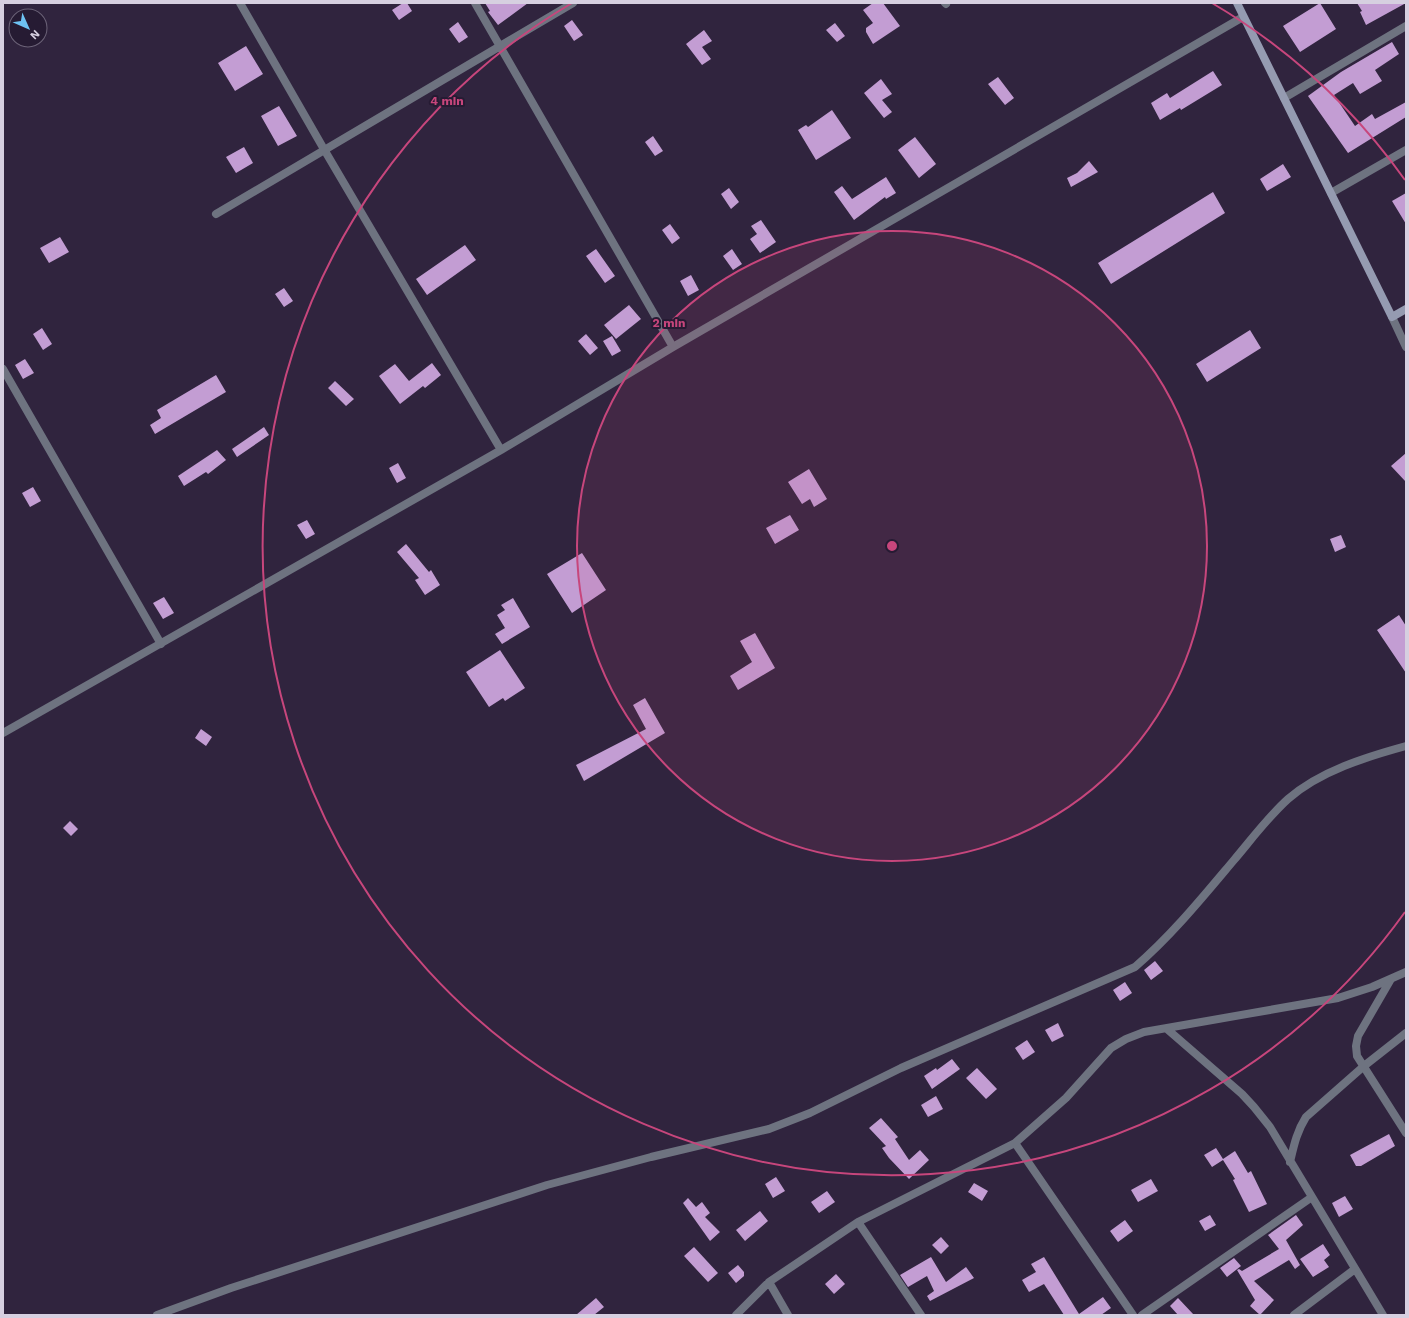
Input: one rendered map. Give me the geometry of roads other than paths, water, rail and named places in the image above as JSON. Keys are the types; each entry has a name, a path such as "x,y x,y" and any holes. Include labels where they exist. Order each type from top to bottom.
{"street":[{"path":"240,3 325,151 501,450"},
{"path":"475,3 499,47 674,347"},
{"path":"216,214 325,151 573,3"},
{"path":"1237,3 1406,347"},
{"path":"3,733 501,450 674,347 1244,17"},
{"path":"1284,98 1406,26"},
{"path":"1331,193 1406,150"},
{"path":"1392,317 1406,309"},
{"path":"3,369 161,644"},
{"path":"157,1315 231,1288 547,1185 651,1157 769,1129 810,1113 901,1068 1135,967 1158,947 1184,920 1259,830 1289,799 1326,774 1377,754 1406,746"},
{"path":"736,1315 769,1282 858,1222 1015,1143 1066,1098 1111,1048 1126,1039 1144,1032 1338,998 1406,972"},
{"path":"1391,979 1358,1036 1356,1046 1357,1056 1406,1133"},
{"path":"1167,1029 1254,1107 1270,1127 1383,1315"},
{"path":"1290,1162 1294,1141 1299,1128 1306,1118 1364,1066 1406,1033"},
{"path":"1015,1143 1133,1315"},
{"path":"1142,1315 1312,1197"},
{"path":"858,1222 921,1315"},
{"path":"1294,1315 1355,1269"},
{"path":"769,1282 788,1315"}]}
